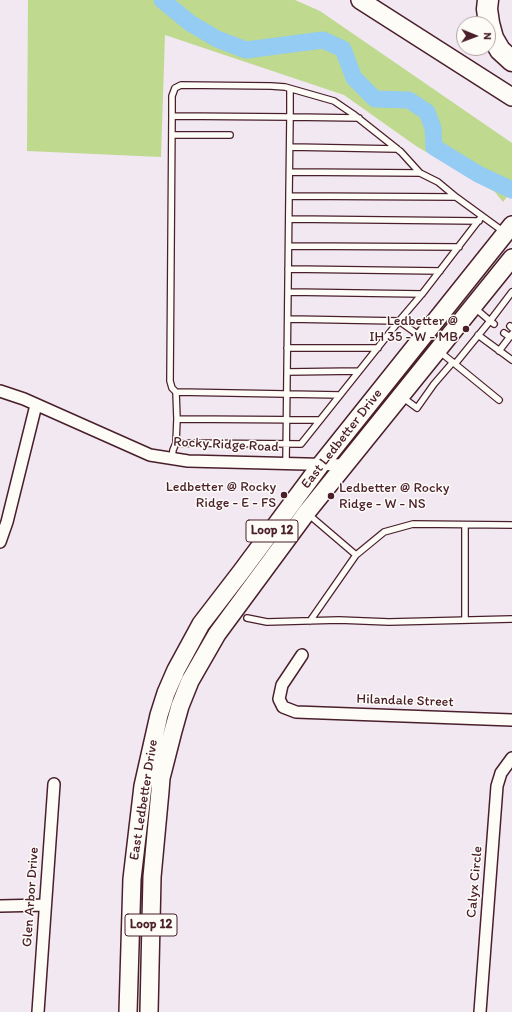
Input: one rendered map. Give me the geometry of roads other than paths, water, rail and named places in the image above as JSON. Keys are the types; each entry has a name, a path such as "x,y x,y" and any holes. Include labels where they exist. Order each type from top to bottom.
{"highway":[{"path":"488,0 487,9 493,38 500,50 512,61"}],"main road":[{"path":"360,0 512,97"},
{"name":"East Ledbetter Drive","path":"128,1012 132,878 143,786 159,715 166,693 176,670 201,624 322,463 509,228"},
{"path":"494,247 512,260"},
{"name":"East Ledbetter Drive","path":"148,1012 152,877 161,778 180,706 190,681 217,634 307,512 344,464 512,260"},
{"path":"422,338 438,350"},
{"path":"201,624 217,634"},
{"path":"140,809 157,814"}],"street":[{"name":"Rocky Ridge Road","path":"0,391 24,399 150,455 188,461 344,464"},
{"path":"0,542 7,522 36,405"},
{"name":"Hilandale Street","path":"302,655 282,685 279,700 283,707 296,712 512,720"},
{"name":"Calyx Circle","path":"480,1012 497,786 501,773 512,758"},
{"name":"Glen Arbor Drive","path":"38,1012 54,784"},
{"path":"0,906 45,905"}],"lane":[{"path":"172,458 176,443 177,418 176,392 172,388 170,380 172,96 174,88 181,85 271,86 290,89 334,101 359,118 397,148 420,173 438,182 480,219"},
{"path":"286,463 290,89"},
{"path":"172,116 359,118"},
{"path":"172,135 230,135"},
{"path":"290,146 397,148"},
{"path":"290,172 420,173"},
{"path":"289,196 456,197"},
{"path":"289,219 480,219 509,228"},
{"path":"176,443 301,444 422,294 480,219"},
{"path":"289,246 459,246"},
{"path":"288,269 440,271"},
{"path":"288,292 422,294"},
{"path":"400,396 418,408 434,384 497,316 508,302 512,292"},
{"path":"473,306 492,322"},
{"path":"288,319 399,321 422,338"},
{"path":"499,351 511,335 504,333"},
{"path":"478,335 512,360"},
{"path":"287,348 378,348"},
{"path":"438,350 499,400"},
{"path":"287,372 359,371"},
{"path":"176,392 340,395"},
{"path":"177,418 320,420"},
{"path":"307,512 356,555"},
{"path":"310,621 356,555 384,532 413,524 512,525"},
{"path":"465,525 465,620"},
{"path":"247,618 267,622 339,620 389,622 512,620"}],"waterway":[{"path":"162,0 190,23 217,39 246,50 323,40 343,49 354,78 375,99 409,100 427,112 433,128 434,147 478,174 512,190"}],"place":[{"name":"Ledbetter @ IH 35 - W - MB","path":"466,329"},
{"name":"Ledbetter @ Rocky Ridge - E - FS","path":"284,495"},
{"name":"Ledbetter @ Rocky Ridge - W - NS","path":"331,496"}]}
